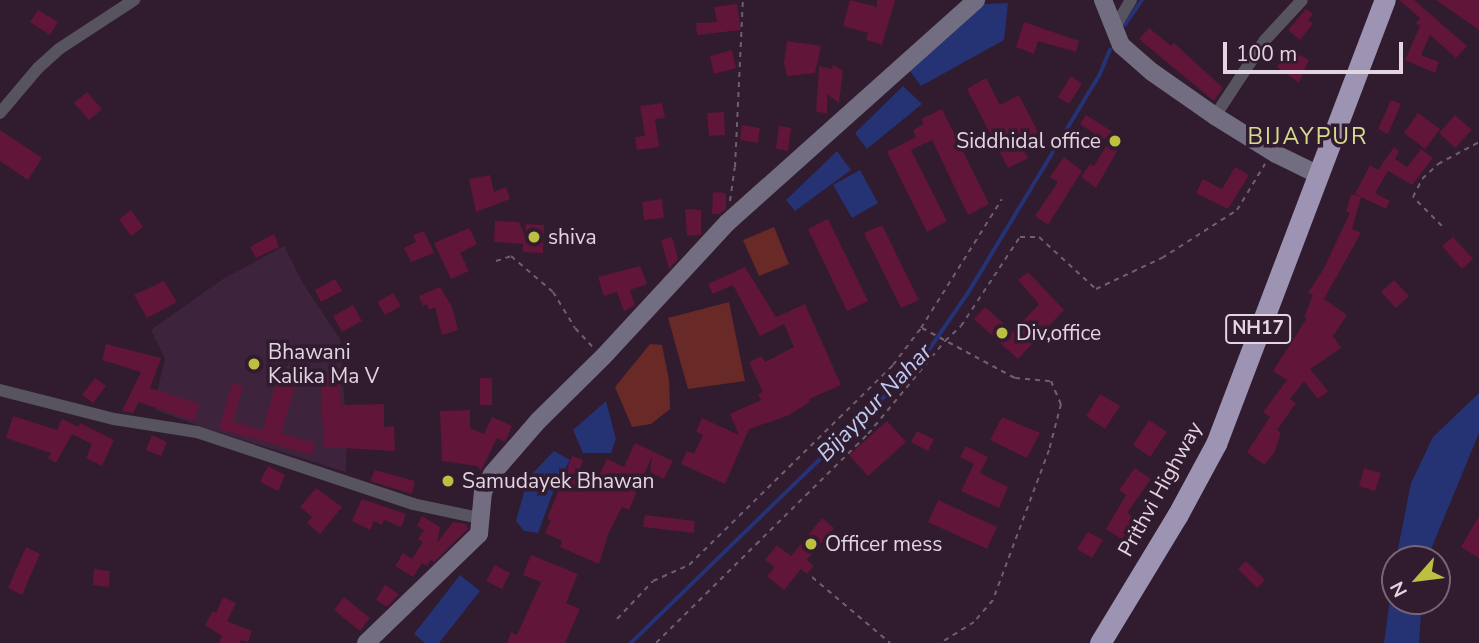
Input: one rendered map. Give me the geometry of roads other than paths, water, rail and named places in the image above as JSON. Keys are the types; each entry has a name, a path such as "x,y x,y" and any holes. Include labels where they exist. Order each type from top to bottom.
{"highway":[{"name":"Prithvi Highway","path":"1100,643 1177,516 1216,444 1258,326 1385,0"}],"main road":[{"path":"366,643 479,534 483,492 492,474 538,421 603,356 727,223 976,0"},
{"path":"1103,0 1121,45 1215,117 1276,154 1319,175"}],"street":[{"path":"0,113 38,68 134,0"},
{"path":"1113,30 1131,0"},
{"path":"1215,117 1265,40 1302,0"},
{"path":"0,390 114,419 197,432 414,505 480,518"}],"water":[{"path":"1008,3 1004,40 921,86 907,67 984,4"},
{"path":"903,86 922,104 867,149 855,133"},
{"path":"837,151 851,170 795,211 786,200"},
{"path":"860,170 878,203 852,218 833,185"},
{"path":"1479,393 1479,433 1433,545 1399,545 1411,483 1433,437"},
{"path":"606,401 616,439 611,453 583,453 573,430"},
{"path":"554,451 570,460 555,487 538,533 524,531 516,521 528,478"},
{"path":"460,575 480,591 439,643 425,643 414,634"},
{"path":"1388,615 1421,615 1419,643 1384,643"}],"waterway":[{"name":"Bijaypur Nahar","path":"1125,25 1142,0"},
{"name":"Bijaypur Nahar","path":"631,643 922,360 968,293 1099,76 1110,50"}],"place":[{"name":"Siddhidal office","path":"1115,141"},
{"name":"shiva","path":"534,237"},
{"name":"Div,office","path":"1002,333"},
{"name":"Bhawani Kalika Ma V","path":"254,364"},
{"name":"Samudayek Bhawan","path":"448,481"},
{"name":"Officer mess","path":"811,544"}],"district":[{"name":"BIJAYPUR","path":"1308,137"}]}
